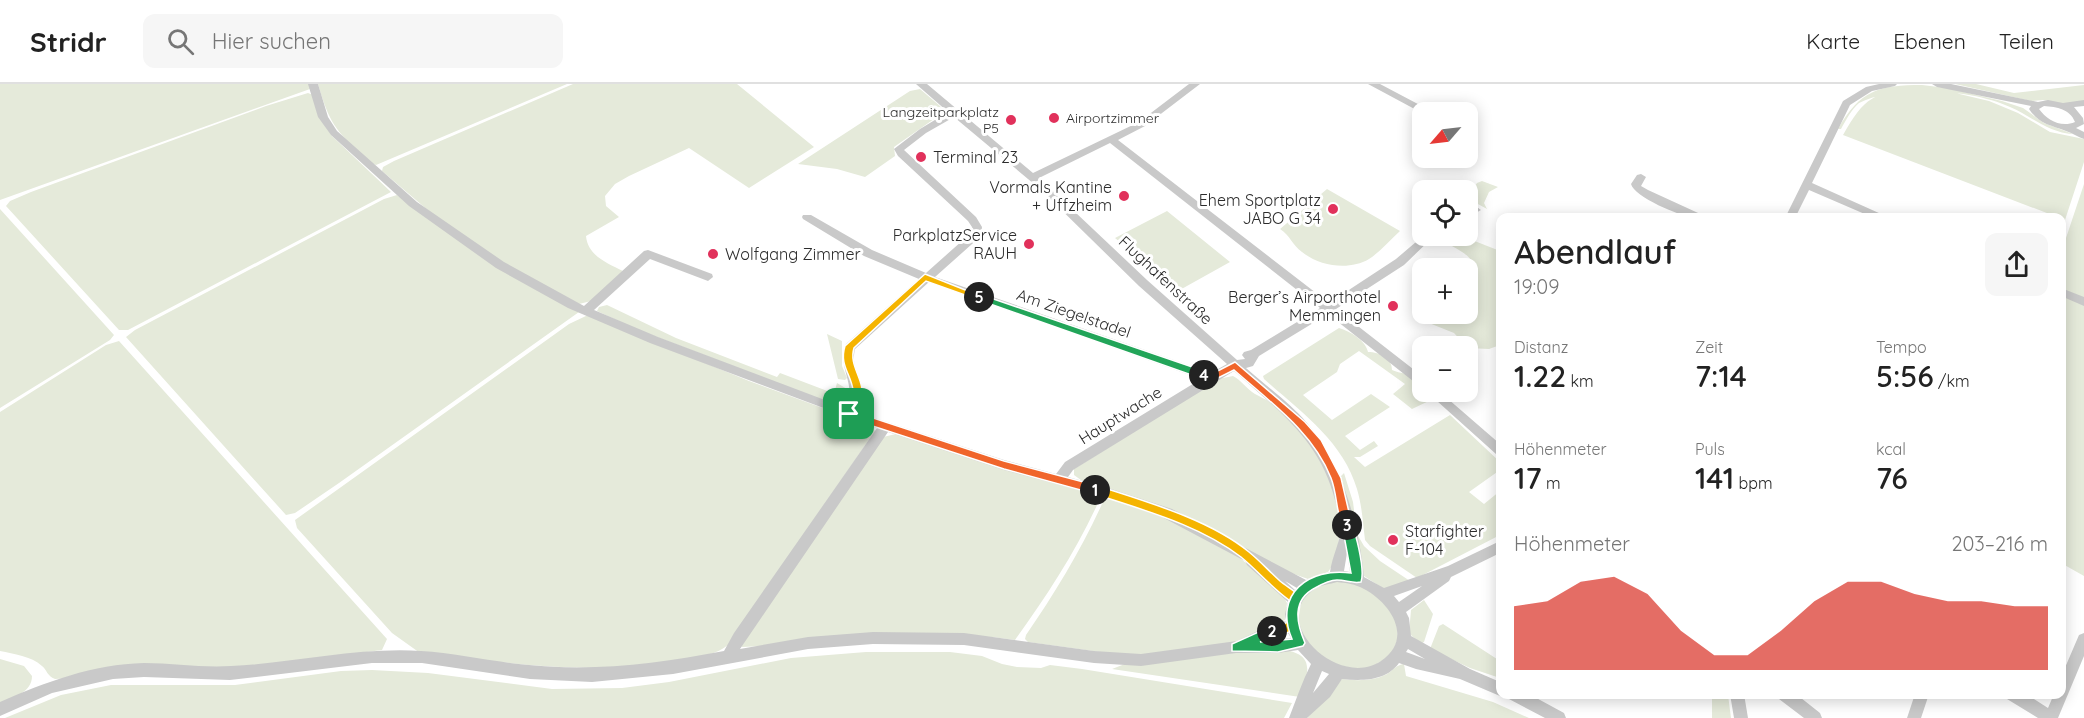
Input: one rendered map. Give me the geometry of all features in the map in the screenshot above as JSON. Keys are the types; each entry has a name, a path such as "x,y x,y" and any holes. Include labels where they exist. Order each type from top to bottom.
{"street":[{"path":"313,84 323,117 334,133 413,204 500,265 585,311 654,340 849,414 1167,513 1306,586"},
{"name":"Flughafenstraße","path":"921,84 1033,177 1143,283 1283,407 1317,442 1336,478 1356,560 1357,578"},
{"path":"1033,177 1112,140 1156,114 1195,84"},
{"path":"1373,84 1412,104"},
{"path":"1793,213 1842,109 1866,86 1892,84"},
{"path":"1937,84 1993,96 2037,109 2049,123 2066,127 2084,136"},
{"path":"2037,109 2050,103 2063,106 2084,103"},
{"path":"2063,106 2081,120 2066,127"},
{"path":"849,414 856,400 858,389 848,365 847,355 850,346 925,277 972,239 978,227 966,213 901,154 899,149 930,126 955,112"},
{"path":"1112,140 1412,374"},
{"path":"1641,177 1636,187 1663,204 1689,213"},
{"path":"1807,185 1873,213"},
{"name":"Am Ziegelstadel","path":"807,217 877,258 1212,378"},
{"name":"Hauptwache","path":"1058,480 1062,471 1069,466 1212,378 1235,365 1249,363 1255,353 1383,274 1419,246"},
{"path":"585,311 648,254 708,277"},
{"path":"2066,294 2084,302"},
{"path":"1444,402 1496,447"},
{"path":"729,656 739,637 885,426"},
{"name":"Flughafenstraße","path":"1337,576 1338,559 1347,528"},
{"path":"1385,594 1452,571 1496,549"},
{"path":"1244,554 1278,586 1295,598"},
{"path":"1398,610 1452,571"},
{"path":"1337,576 1357,578 1385,594 1398,610 1404,639 1397,655 1386,667 1359,674 1339,672 1319,663 1299,643 1292,626 1291,615 1295,598 1306,586 1317,580 1337,576"},
{"path":"1236,647 1269,632 1292,626"},
{"path":"0,708 63,683 124,671 230,673 344,658 392,656 438,659 530,672 592,675 665,668 808,643 890,638 964,639 1122,659 1155,659 1236,647 1278,647 1299,643"},
{"path":"1404,639 1465,674 1496,687"},
{"path":"2066,682 2084,639"},
{"path":"1397,655 1442,670 1465,674"},
{"path":"1298,716 1309,683 1319,663"},
{"path":"1298,716 1325,692 1339,672"},
{"path":"1523,699 1559,718"},
{"path":"1738,699 1741,718"},
{"path":"1790,699 1815,718"},
{"path":"1914,718 1920,699"},
{"path":"2020,699 2051,718 2059,699"}],"green space":[{"path":"0,84 309,84 310,89 0,200"},
{"path":"318,84 567,84 376,165 349,143 337,128 328,113"},
{"path":"573,84 737,84 814,147 749,188 689,148 615,184 605,196 606,206 619,217 586,236 594,254 623,271 591,301 579,304 498,260 430,212 382,171 383,167 394,161"},
{"path":"1955,84 1976,84 2014,93 2084,85 2084,101 2065,104 2043,100 2031,101"},
{"path":"1922,85 1947,88 2002,101 2023,108 2044,123 2073,134 2056,131 1994,101 1975,96 1933,91 1892,93 1859,103 1841,129 1838,129 1854,106 1872,92 1894,86"},
{"path":"920,89 944,112 894,147 895,156 865,177 837,169 798,164 910,91"},
{"path":"1902,90 1951,92 1989,101 2018,113 2050,132 2084,139 2084,162 2066,217 2066,213 2047,213 1843,135 1864,105 1880,95"},
{"path":"308,93 313,95 318,114 332,136 391,192 128,330 119,330 6,206 10,201 31,192 266,106"},
{"path":"1482,181 1498,187 1489,192 1484,203 1487,209 1478,204 1478,183"},
{"path":"2084,184 2084,300 2066,292 2066,238"},
{"name":"Ehem Sportplatz JABO G 34","path":"1327,189 1400,231 1377,253 1361,263 1343,266 1325,264 1309,257 1280,229"},
{"path":"397,195 490,263 579,312 339,483 295,513 286,515 126,337 135,330 384,199"},
{"path":"0,209 114,335 110,340 0,408"},
{"path":"1167,211 1230,262 1178,291 1115,238"},
{"path":"1478,242 1496,249 1496,346 1489,349 1478,348 1478,336 1457,336 1432,324 1478,324 1478,258 1470,258 1452,246 1478,246"},
{"path":"2066,296 2084,304 2084,576 2066,566"},
{"path":"607,305 676,338 777,377 780,373 830,392 835,390 837,383 852,392 850,403 843,408 636,329 597,311 599,307"},
{"path":"588,315 749,381 869,425 875,431 728,645 718,651 703,656 652,664 586,668 520,664 420,653 392,633 297,528 295,520 569,324"},
{"path":"1339,328 1357,337 1368,352 1384,356 1390,362 1392,370 1412,376 1412,402 1427,402 1412,409 1393,394 1405,384 1359,351 1340,364 1337,372 1303,395 1332,420 1371,394 1390,407 1345,436 1360,450 1374,441 1378,446 1360,457 1354,457 1365,467 1450,415 1496,458 1496,473 1469,492 1484,504 1496,494 1496,537 1417,578 1370,546 1365,540 1357,489 1342,456 1306,415 1263,376"},
{"path":"827,334 842,341 842,366 847,378 845,380 838,379"},
{"path":"119,341 387,639 382,650 253,667 55,679 33,660 0,651 0,412 106,345"},
{"path":"1233,376 1252,392 1271,403 1299,430 1322,462 1331,480 1340,518 1337,552 1328,572 1308,579 1291,573 1085,483 1074,475 1074,469 1218,379"},
{"path":"896,434 1102,494 1062,570 1015,640 992,637 742,647 741,644 883,437"},
{"path":"1344,473 1353,502 1357,534 1364,546 1380,561 1410,581 1384,589 1364,576 1341,476"},
{"path":"1106,495 1157,512 1238,556 1284,597 1287,603 1285,620 1254,636 1218,647 1129,656 1028,642 1025,639 1026,635 1089,532"},
{"path":"1332,581 1352,582 1380,596 1396,620 1398,638 1392,655 1368,669 1337,668 1327,663 1299,633 1299,612 1303,599 1313,590"},
{"path":"1424,600 1433,614 1424,642 1420,644 1409,633 1411,610"},
{"path":"1443,624 1496,658 1496,677 1470,668 1430,649 1439,626"},
{"path":"1278,649 1298,654 1307,664 1306,678 1300,697 1112,669 1130,662"},
{"path":"866,652 950,652 982,656 1017,667 1041,668 1050,665 1082,669 1292,703 1284,718 5,718 61,695 111,685 235,685 341,671 372,670 428,673 552,689 622,688 669,682 791,658"},
{"path":"0,659 24,666 32,676 29,687 0,703"},
{"path":"1404,664 1406,676 1493,702 1529,718 1307,718 1342,679 1377,678"},
{"path":"1712,699 1729,699 1731,718 1712,718"}],"place":[{"name":"Airportzimmer","path":"1054,118"},
{"name":"Langzeitparkplatz P5","path":"1011,120"},
{"name":"Terminal 23","path":"921,157"},
{"name":"Vormals Kantine + Uffzheim","path":"1124,196"},
{"name":"Ehem Sportplatz JABO G 34","path":"1333,209"},
{"name":"ParkplatzService RAUH","path":"1029,244"},
{"name":"Wolfgang Zimmer","path":"713,254"},
{"name":"Berger’s Airporthotel Memmingen","path":"1393,306"},
{"name":"Starfighter F-104","path":"1393,540"}],"route":[{"path":"849,414 855,405 858,389 848,365 847,355 850,346 925,277 1212,378 1235,365 1301,424 1326,456 1343,502 1356,560 1357,578 1324,577 1302,589 1292,605 1291,615 1292,626 1294,634 1299,643 1278,647 1236,647 1269,632 1292,626 1292,605 1295,598 1278,586 1244,554 1218,538 1167,513 1138,502 1004,465 849,414"}]}
